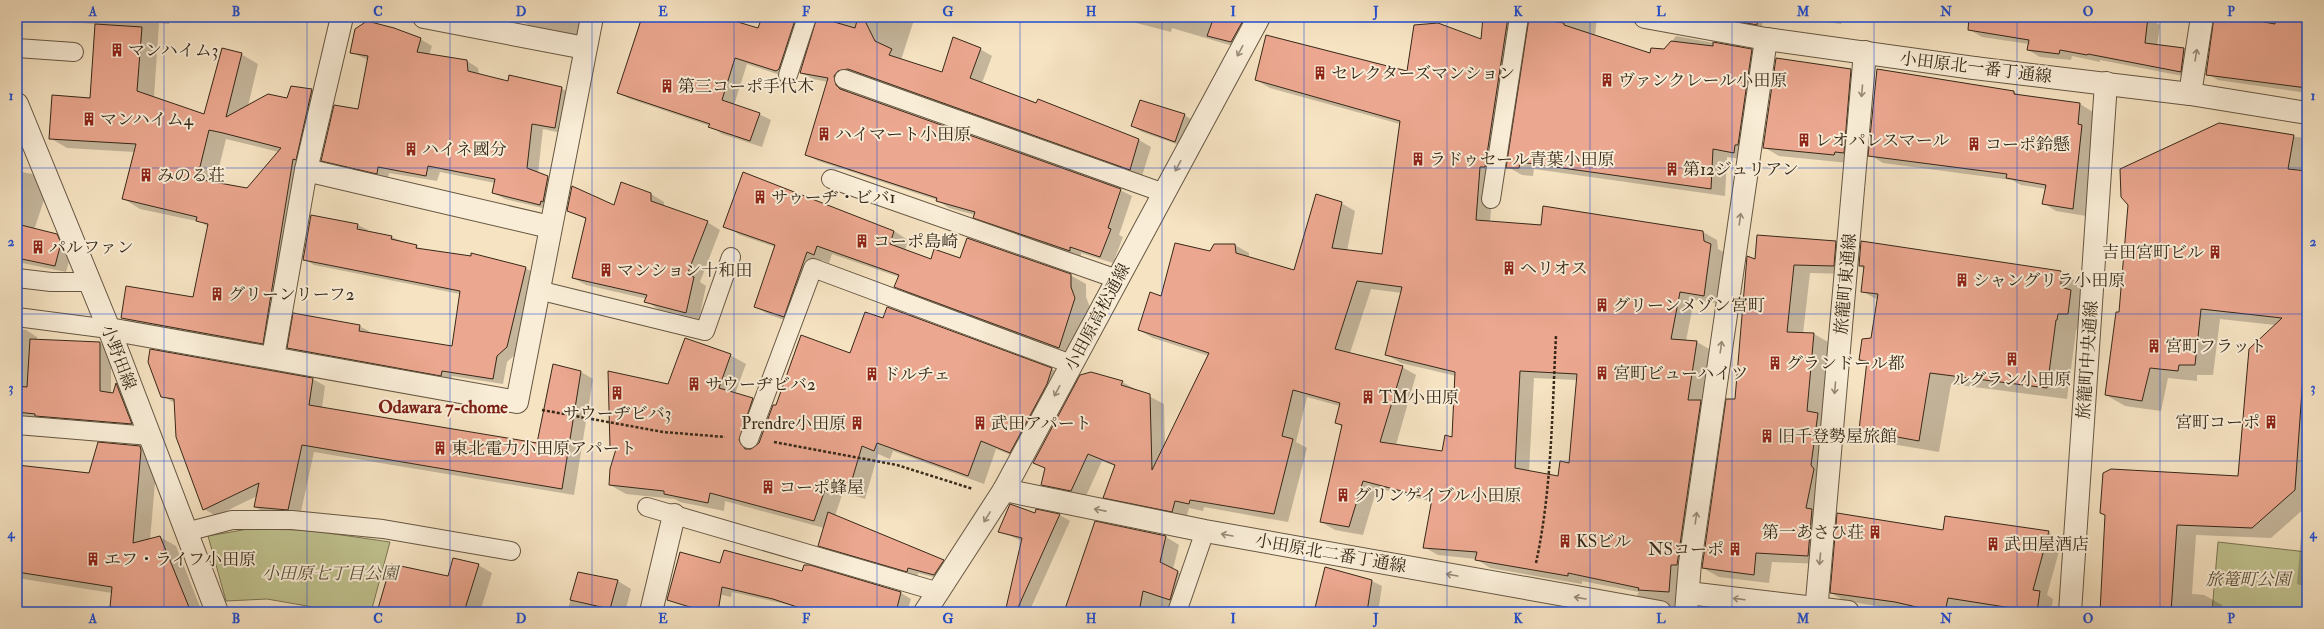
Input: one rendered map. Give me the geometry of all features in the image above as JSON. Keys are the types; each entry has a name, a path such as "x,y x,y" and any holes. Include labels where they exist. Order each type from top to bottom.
{"street":[{"path":"273,357 306,170 342,17"},
{"path":"424,17 585,48"},
{"path":"109,329 273,357 517,402 592,17"},
{"name":"小田原高松通線","path":"925,612 1004,490 1258,17"},
{"name":"小田原北一番丁通線","path":"1645,17 1766,38 1974,68 2190,94 2307,113"},
{"path":"2190,94 2202,17"},
{"path":"1766,38 1690,563 1687,602 1848,612"},
{"name":"旅籠町東通線","path":"1816,610 1865,52"},
{"name":"旅籠町中央通線","path":"2070,612 2106,83"},
{"name":"小野田線","path":"19,114 109,329 217,612"},
{"path":"306,170 550,227"},
{"name":"小田原北二番丁通線","path":"1004,490 1205,531 1660,612"},
{"path":"650,612 674,515"}],"lane":[{"path":"788,74 807,17"},
{"path":"1491,199 1519,17"},
{"path":"17,48 74,52"},
{"path":"844,79 1164,193"},
{"path":"831,179 1117,279"},
{"path":"538,290 705,331 731,257"},
{"path":"749,439 813,268 1071,364"},
{"path":"17,278 51,282 89,282"},
{"path":"17,317 109,329"},
{"path":"17,426 150,436"},
{"path":"647,507 939,592"},
{"path":"186,532 232,520 292,520 383,529 511,551"},
{"path":"1177,612 1205,531"}],"path":[{"path":"1531,589 1541,543 1550,453 1556,336"}],"green space":[{"name":"小田原七丁目公園","path":"248,529 307,530 390,542 371,612 324,612 307,606 267,599 226,601 208,536"},
{"name":"旅篭町公園","path":"2218,542 2307,552 2307,612 2212,612"}],"building":[{"path":"642,17 721,17 758,28 762,17 796,17 779,69 776,71 735,58 722,100 760,113 750,141 708,127 710,124 617,93"},
{"path":"817,17 855,28 858,17 863,17 875,41 892,49 889,55 942,72 953,37 981,48 970,78 1036,103 1038,99 1139,139 1130,170 848,69 838,71 834,76 836,85 840,89 1121,189 1108,228 1111,229 1100,257 1070,247 1070,251 973,218 975,212 936,201 937,198 805,155 828,78 800,73"},
{"path":"1214,17 1245,17 1231,42 1207,36"},
{"path":"1483,17 1508,17 1485,167 1480,167 1476,220 1541,225 1543,206 1703,231 1704,241 1711,244 1704,296 1680,292 1671,339 1697,341 1688,400 1701,400 1677,565 1671,565 1669,592 1638,590 1639,588 1568,573 1568,576 1475,560 1477,552 1423,548 1432,499 1363,481 1349,527 1320,522 1342,425 1335,423 1340,403 1293,390 1282,436 1293,439 1274,514 1190,500 1189,504 1175,501 1172,512 1103,498 1115,465 1088,454 1071,491 1041,485 1045,468 1033,463 1080,375 1091,372 1123,381 1121,385 1150,394 1152,470 1209,353 1138,330 1150,292 1161,296 1175,243 1210,251 1214,244 1235,244 1236,253 1294,270 1316,194 1342,202 1332,248 1382,254 1400,121 1255,80 1266,35 1407,71 1414,25 1438,23 1481,39","holes":["1357,281 1402,287 1385,355 1455,372 1452,437 1445,435 1442,451 1380,442 1403,366 1335,349","1520,371 1577,374 1569,463 1560,461 1558,476 1515,468"]},
{"path":"1715,17 1758,17 1757,25"},
{"path":"1969,17 2148,17 2145,43 2184,48 2181,72 2060,50 2059,54 2027,50 2029,40 1968,30"},
{"path":"2214,17 2236,17 2275,24 2276,17 2307,17 2307,88 2206,75"},
{"path":"1529,18 1564,23 1564,25 1650,53 1651,48 1664,49 1671,41 1713,46 1713,42 1752,49 1738,145 1735,145 1734,153 1713,149 1711,189 1520,162 1519,168 1506,168"},
{"path":"367,21 394,28 421,38 417,52 467,60 468,71 508,81 509,75 562,87 555,128 532,124 527,168 548,176 543,202 541,201 540,205 492,193 495,179 428,166 426,176 378,167 377,174 321,161 334,105 358,109 368,56 350,53 355,29"},
{"path":"95,24 142,27 137,91 204,114 222,48 242,53 226,117 268,94 287,98 291,86 312,89 296,160 293,159 263,344 121,318 126,286 193,297 208,224 196,221 197,217 122,199 136,144 49,139 52,95 90,98","holes":["209,130 281,148 247,188 197,179"]},
{"path":"1776,58 1851,69 1844,153 1835,152 1834,155 1763,148"},
{"path":"1877,69 2014,91 2014,94 2080,103 2078,124 2082,125 2073,209 2042,204 2046,185 2006,178 2007,174 1868,156"},
{"path":"1140,100 1185,114 1175,142 1131,126"},
{"path":"2219,123 2294,135 2288,169 2307,171 2307,374 2303,376 2295,490 2252,528 2177,525 2171,612 2100,612 2105,515 2100,513 2103,473 2111,469 2238,476 2249,349 2282,318 2201,309 2195,365 2179,365 2178,371 2150,368 2142,401 2105,395 2116,312 2119,312 2128,205 2121,197 2120,169"},
{"path":"743,172 894,231 890,244 931,259 934,249 960,258 967,238 1071,274 1071,287 1075,298 1059,348 894,287 899,275 817,246 814,255 807,252 784,317 754,307 775,245 723,227"},
{"path":"621,182 651,193 651,201 708,221 687,275 694,277 686,313 644,302 647,295 572,278 586,218 567,211 572,186 614,205"},
{"path":"311,215 358,224 357,229 392,236 391,239 417,245 416,248 471,256 471,253 526,267 507,347 497,356 493,379 442,371 441,376 287,348 293,313 360,325 359,331 452,346 460,291 303,260"},
{"name":"パルファン","path":"17,224 57,234 61,243 55,266 17,258"},
{"path":"1757,235 1836,241 1834,266 1794,265 1787,332 1814,333 1807,411 1818,413 1811,465 1814,469 1806,508 1812,509 1808,556 1756,553 1754,575 1702,568 1726,399 1735,399 1747,256 1755,259"},
{"path":"1861,241 2061,271 2061,287 2071,290 2068,314 2058,314 2056,320 2047,388 1930,373 1919,441 1859,430 1867,361 1859,360 1862,339 1871,338 1878,294 1861,292 1864,266 1859,266"},
{"path":"887,307 1052,368 1047,384 1010,453 981,441 968,476 877,443 874,451 862,446 849,490 827,484 814,521 710,493 708,503 664,494 664,491 609,485 610,469 616,449 610,447 608,371 668,384 685,338 731,354 719,388 753,398 739,440 745,449 751,449 759,443 773,405 776,405 801,335 850,353 865,312 883,318"},
{"path":"30,339 100,342 100,391 113,393 116,383 132,424 35,416 35,414 17,412 17,386 27,387"},
{"path":"150,349 313,378 309,405 537,443 553,364 581,371 562,489 302,445 288,510 254,507 259,483 203,510 176,437 174,399 161,397 148,362"},
{"path":"98,442 140,446 141,450 133,543 160,536 191,612 138,612 137,610 110,607 112,587 17,572 17,465 89,473"},
{"path":"1010,504 1035,513 1036,509 1060,514 1016,612 1006,608 1022,538 998,532"},
{"path":"828,512 944,560 934,575 908,568 907,572 818,546"},
{"path":"1837,513 1943,530 1945,516 2049,531 2033,590 2040,591 2037,612 1948,598 1945,612 1938,612 1895,602 1830,593"},
{"path":"1095,521 1166,536 1160,562 1178,571 1170,600 1143,591 1139,612 1064,612"},
{"path":"724,550 802,571 804,565 810,565 901,592 896,612 812,612 773,599 722,587 718,612 706,612 667,600 680,552 720,563"},
{"path":"453,558 479,564 464,612 377,612 391,564 448,576"},
{"path":"1325,567 1372,580 1367,612 1314,612"},
{"path":"578,572 618,580 610,609 570,600"}],"place":[{"name":"マンハイム3","path":"117,50"},
{"name":"セレクターズマンション","path":"1320,73"},
{"name":"ヴァンクレール小田原","path":"1607,80"},
{"name":"第三コーポ手代木","path":"667,86"},
{"name":"マンハイム4","path":"89,119"},
{"name":"ハイマート小田原","path":"824,134"},
{"name":"レオパレスマール","path":"1804,140"},
{"name":"コーポ鈴懸","path":"1974,144"},
{"name":"ハイネ國分","path":"411,149"},
{"name":"ラドゥセール青葉小田原","path":"1418,159"},
{"name":"第12ジュリアン","path":"1672,169"},
{"name":"みのる荘","path":"146,175"},
{"name":"サゥーヂ・ビバ1","path":"760,197"},
{"name":"コーポ島崎","path":"862,241"},
{"name":"パルファン","path":"38,247"},
{"name":"吉田宮町ビル","path":"2215,252"},
{"name":"ヘリオス","path":"1509,268"},
{"name":"マンション十和田","path":"606,270"},
{"name":"シャングリラ小田原","path":"1962,280"},
{"name":"グリーンリーフ2","path":"217,294"},
{"name":"グリーンメゾン宮町","path":"1602,305"},
{"name":"宮町フラット","path":"2154,346"},
{"name":"ルグラン小田原","path":"2012,359"},
{"name":"グランドール都","path":"1775,363"},
{"name":"宮町ビューハイツ","path":"1602,373"},
{"name":"ドルチェ","path":"872,374"},
{"name":"サウーヂビバ2","path":"694,384"},
{"name":"サウーヂビバ3","path":"617,393"},
{"name":"TM小田原","path":"1368,397"},
{"name":"宮町コーポ","path":"2271,422"},
{"name":"Prendre小田原","path":"857,423"},
{"name":"武田アパート","path":"980,423"},
{"name":"旧千登勢屋旅館","path":"1767,436"},
{"name":"東北電力小田原アパート","path":"440,448"},
{"name":"コーポ蜂屋","path":"768,487"},
{"name":"グリンゲイブル小田原","path":"1343,495"},
{"name":"第一あさひ荘","path":"1875,532"},
{"name":"KSビル","path":"1565,541"},
{"name":"武田屋酒店","path":"1993,544"},
{"name":"NSコーポ","path":"1735,549"},
{"name":"エフ・ライフ小田原","path":"93,559"}],"district":[{"name":"Odawara 7-chome","path":"443,407"}]}
